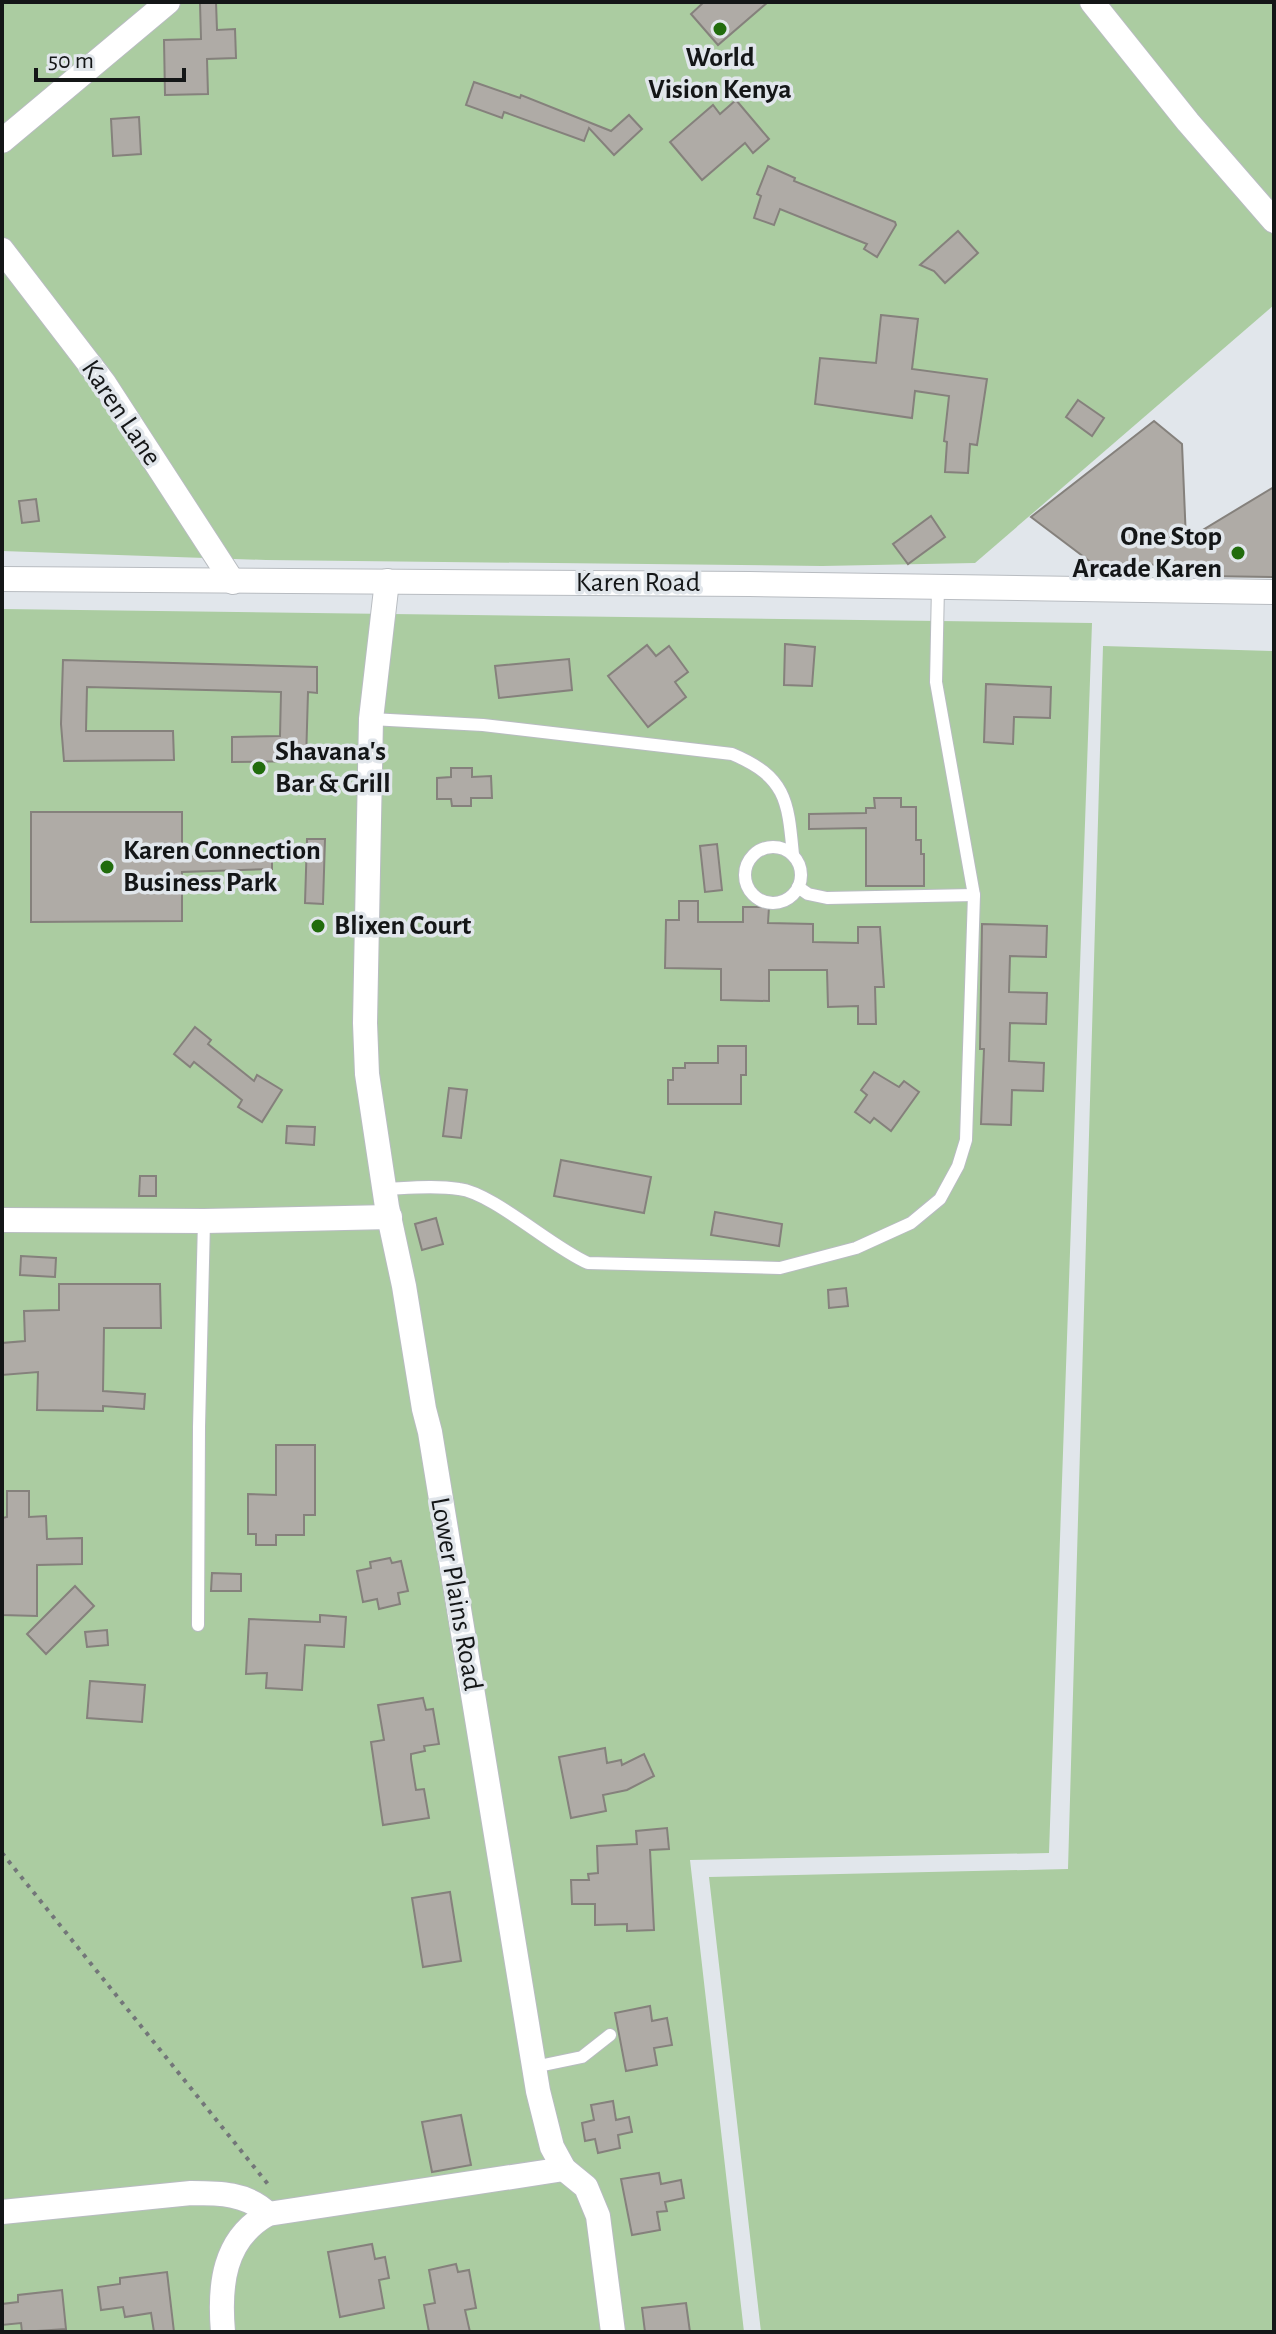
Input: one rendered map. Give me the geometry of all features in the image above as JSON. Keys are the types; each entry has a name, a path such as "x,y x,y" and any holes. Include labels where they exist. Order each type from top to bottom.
{"street":[{"path":"2,141 168,2"},
{"path":"1092,2 1188,122 1274,221"},
{"name":"Karen Lane","path":"2,250 104,383 233,582"},
{"name":"Karen Road","path":"2,579 938,586 1274,592"},
{"name":"Lower Plains Road","path":"387,581 371,719 365,1023 368,1086 384,1189 430,1432 534,2067 549,2135 564,2169 586,2187 598,2216 613,2332"},
{"path":"2,1220 204,1221 390,1217"},
{"path":"223,2332 220,2299 224,2270 243,2234 254,2221 278,2212 564,2169"},
{"path":"2,2212 191,2193 244,2198 278,2212"}],"lane":[{"path":"384,1189 460,1189 481,1196 570,1255 588,1263 780,1268 856,1248 911,1223 940,1199 958,1166 966,1140 974,895 936,682 938,586"},
{"path":"371,719 483,725 732,754 751,762 776,782 789,809 793,855 800,868 798,887 788,899 769,903 749,891 745,873 750,859 757,852 775,847 793,855"},
{"path":"798,887 808,894 827,898 974,895"},
{"path":"198,1625 204,1221"},
{"path":"534,2067 582,2057 610,2035"}],"path":[{"path":"2,1853 278,2212"}],"green space":[{"path":"2,2 1274,2 1274,305 975,563 822,566 266,560 2,551"},
{"path":"2,609 1092,623 1049,1853 690,1860 744,2332 2,2332"},
{"path":"1103,646 1274,651 1274,2332 761,2332 709,1877 1068,1869"}],"building":[{"path":"216,2 217,30 235,29 236,58 207,59 208,94 165,95 164,40 201,39 200,3"},
{"name":"World Vision Kenya","path":"704,2 768,2 718,45 691,14"},
{"path":"474,82 520,98 521,95 611,131 629,115 642,129 614,155 589,128 584,141 504,112 502,118 466,105"},
{"path":"736,100 769,139 753,153 745,143 702,180 670,142 713,105 720,114"},
{"path":"139,117 141,154 113,156 111,119"},
{"path":"768,166 795,178 794,181 895,222 877,257 864,249 867,244 780,209 774,225 754,218 761,196 757,194"},
{"path":"958,231 978,253 945,283 934,271 920,265"},
{"path":"881,315 918,319 912,369 987,379 977,445 970,444 968,473 945,472 947,442 944,441 949,396 915,391 912,418 815,404 820,358 876,363"},
{"path":"1078,400 1104,418 1092,436 1066,417"},
{"path":"1154,421 1182,444 1186,540 1274,487 1274,577 1203,576 1203,566 1092,563 1031,517"},
{"path":"36,499 39,521 22,523 19,501"},
{"path":"931,516 945,537 908,564 893,544"},
{"path":"785,644 815,647 812,686 784,685"},
{"path":"647,645 656,656 669,646 688,672 675,682 686,697 648,727 608,676"},
{"path":"569,659 572,690 499,698 495,666"},
{"path":"63,660 317,667 317,693 308,692 306,761 232,762 232,737 280,736 281,692 87,687 86,731 173,731 174,760 64,761 61,724"},
{"path":"986,684 1051,687 1050,718 1014,717 1013,744 984,742"},
{"path":"451,768 472,768 472,777 491,776 492,798 471,798 471,806 452,806 451,799 437,799 437,778 451,777"},
{"path":"874,798 901,798 901,807 916,807 916,840 921,840 921,854 924,854 924,886 866,886 866,828 809,829 809,814 866,813 866,808 875,808"},
{"name":"Karen Connection Business Park","path":"31,812 182,812 182,856 272,853 272,869 182,872 182,921 31,922"},
{"path":"307,839 325,839 323,904 305,903"},
{"path":"717,844 722,890 705,892 700,846"},
{"path":"679,901 698,901 698,922 743,922 743,907 769,907 768,923 813,924 813,942 858,943 858,927 880,927 884,987 875,987 876,1024 858,1024 858,1006 828,1007 827,970 769,970 769,1001 721,1000 721,969 665,968 666,920 679,920"},
{"path":"982,924 1047,926 1046,957 1010,956 1009,992 1047,993 1046,1024 1010,1023 1009,1061 1044,1063 1043,1091 1012,1090 1011,1125 981,1124 984,1049 980,1049"},
{"path":"195,1027 211,1040 208,1044 254,1081 257,1075 282,1090 262,1122 238,1107 242,1100 194,1062 190,1067 174,1054"},
{"path":"718,1046 746,1046 746,1075 741,1075 741,1104 668,1104 668,1080 673,1080 673,1068 685,1068 685,1063 718,1063"},
{"path":"874,1072 899,1087 904,1081 919,1092 891,1131 874,1118 870,1123 855,1112 867,1095 861,1090"},
{"path":"449,1088 467,1090 461,1138 443,1136"},
{"path":"287,1126 315,1127 314,1145 286,1143"},
{"path":"561,1160 651,1177 644,1213 554,1196"},
{"path":"140,1176 156,1176 156,1196 139,1196"},
{"path":"715,1212 782,1224 779,1246 711,1235"},
{"path":"436,1218 443,1244 422,1250 415,1224"},
{"path":"21,1256 56,1258 55,1277 20,1275"},
{"path":"59,1284 160,1284 161,1328 104,1328 103,1391 145,1394 144,1409 103,1406 103,1411 37,1410 38,1372 2,1375 2,1343 25,1341 24,1311 59,1310"},
{"path":"846,1288 848,1306 829,1308 828,1290"},
{"path":"276,1445 315,1445 315,1515 304,1515 304,1535 276,1535 276,1545 256,1545 256,1534 248,1534 248,1494 276,1495"},
{"path":"7,1491 29,1491 29,1517 46,1516 47,1539 82,1538 82,1564 37,1565 37,1616 2,1615 2,1518 7,1517"},
{"path":"390,1558 392,1563 401,1561 408,1591 398,1593 400,1604 379,1609 377,1599 363,1602 357,1571 371,1568 370,1562"},
{"path":"212,1573 241,1574 241,1591 211,1591"},
{"path":"75,1586 94,1606 46,1654 27,1634"},
{"path":"320,1615 346,1617 344,1647 305,1645 302,1690 266,1688 267,1673 246,1674 249,1619 320,1622"},
{"path":"107,1630 108,1645 87,1647 85,1632"},
{"path":"90,1681 145,1685 142,1722 87,1718"},
{"path":"423,1698 426,1710 433,1709 439,1744 424,1746 425,1751 411,1754 411,1759 416,1790 424,1789 429,1818 383,1825 371,1742 384,1740 378,1705"},
{"path":"605,1748 607,1763 621,1760 622,1765 644,1754 654,1776 627,1790 603,1795 606,1811 571,1818 559,1757"},
{"path":"667,1828 669,1849 650,1850 654,1930 627,1931 627,1924 595,1925 595,1904 572,1904 571,1880 589,1880 588,1874 598,1873 597,1846 637,1844 636,1831"},
{"path":"450,1892 461,1961 423,1967 412,1898"},
{"path":"650,2006 652,2021 667,2018 672,2045 654,2048 657,2065 626,2071 615,2013"},
{"path":"613,2101 616,2120 629,2117 632,2132 618,2135 620,2148 598,2153 595,2139 585,2141 582,2123 594,2120 591,2105"},
{"path":"461,2115 471,2165 432,2172 422,2122"},
{"path":"659,2173 661,2184 681,2180 684,2198 665,2202 667,2211 657,2212 660,2230 632,2235 621,2179"},
{"path":"372,2244 375,2259 385,2257 389,2278 379,2280 384,2308 340,2317 328,2252"},
{"path":"456,2264 458,2272 469,2270 476,2308 465,2310 470,2332 429,2332 424,2305 435,2303 429,2270"},
{"path":"167,2272 174,2332 154,2332 151,2313 125,2317 123,2307 101,2310 98,2287 120,2284 120,2278"},
{"path":"62,2290 66,2329 22,2332 21,2323 2,2325 2,2304 18,2302 18,2295"},
{"path":"686,2303 690,2332 645,2332 642,2308"}],"place":[{"name":"World Vision Kenya","path":"720,29"},
{"name":"One Stop Arcade Karen","path":"1238,553"},
{"name":"Shavana's Bar & Grill","path":"259,768"},
{"name":"Karen Connection Business Park","path":"107,867"},
{"name":"Blixen Court","path":"318,926"}]}
